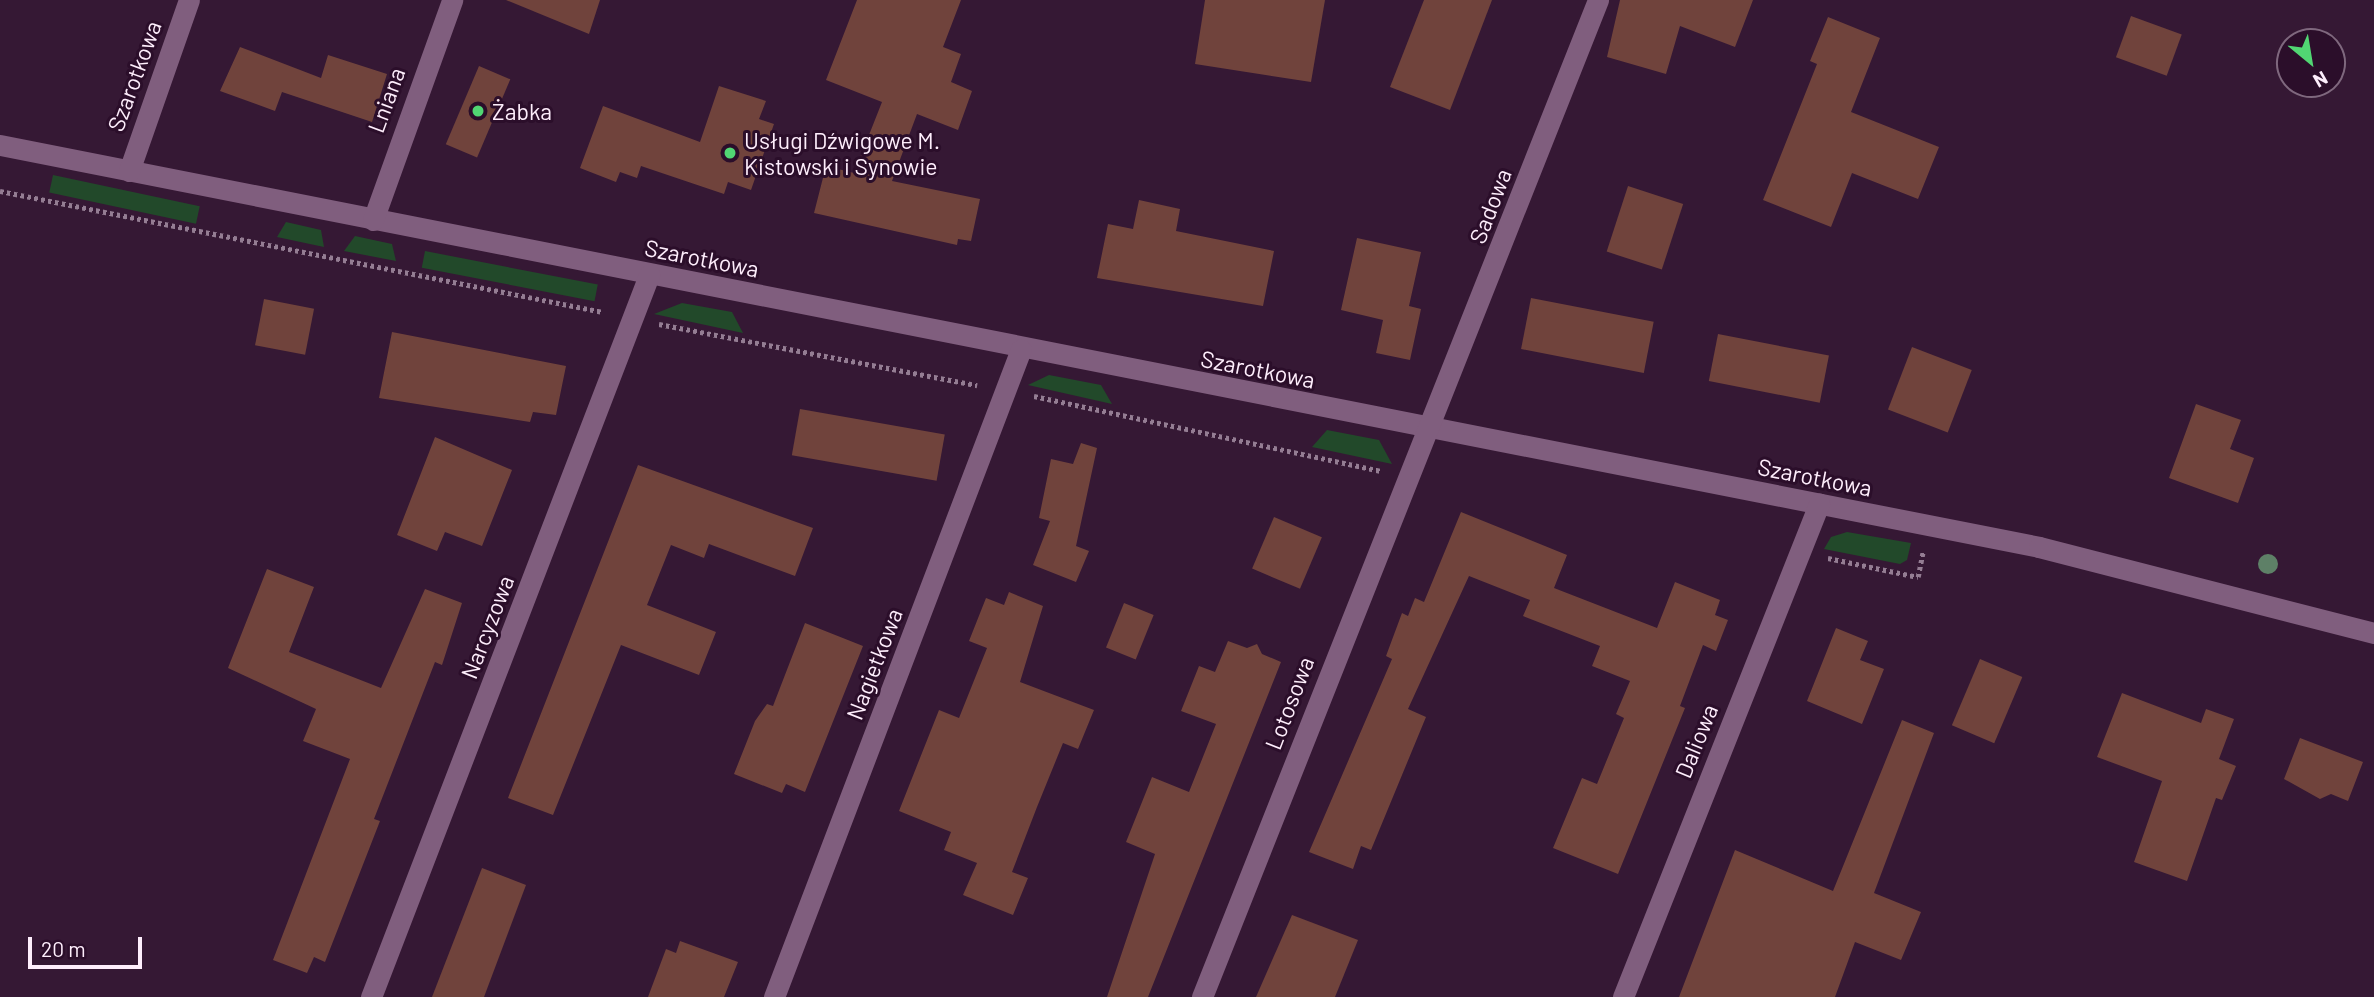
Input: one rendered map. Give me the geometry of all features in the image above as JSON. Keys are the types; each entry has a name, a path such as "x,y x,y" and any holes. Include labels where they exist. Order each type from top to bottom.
{"street":[{"name":"Szarotkowa","path":"129,171 189,0"},
{"name":"Lniana","path":"373,220 452,0"},
{"name":"Sadowa","path":"1429,429 1598,0"},
{"name":"Szarotkowa","path":"0,145 1021,349 2039,547 2374,633"},
{"name":"Narcyzowa","path":"371,997 649,275"},
{"name":"Nagietkowa","path":"774,997 1021,349"},
{"name":"Lotosowa","path":"1202,997 1429,429"},
{"name":"Daliowa","path":"1623,997 1819,504"}],"path":[{"path":"0,191 612,313"},
{"path":"1820,556 1918,577 1925,546"}],"green space":[{"path":"53,175 200,206 196,224 49,193"},
{"path":"286,222 321,230 324,247 277,237"},
{"path":"355,236 392,244 396,261 344,251"},
{"path":"425,251 598,285 595,301 422,268"},
{"path":"682,303 732,312 743,333 654,314"},
{"path":"1049,375 1101,385 1112,404 1028,385"},
{"path":"1327,430 1379,440 1392,464 1312,447"},
{"path":"1847,532 1911,543 1907,560 1900,564 1824,549 1831,537"}],"building":[{"path":"506,0 600,0 589,34"},
{"path":"857,0 961,0 943,47 961,54 951,82 972,91 958,130 917,114 892,181 980,199 971,241 958,239 957,245 814,213 826,166 854,173 882,102 826,80"},
{"path":"1205,0 1325,0 1311,82 1195,64"},
{"path":"1424,0 1492,0 1450,110 1390,87"},
{"path":"1620,0 1753,0 1735,47 1680,26 1666,74 1607,57"},
{"path":"2131,16 2182,34 2167,76 2116,57"},
{"path":"1828,17 1880,38 1851,112 1939,147 1918,199 1852,173 1831,227 1763,200 1817,64 1810,61"},
{"path":"240,47 321,78 328,55 387,74 372,122 282,92 275,111 220,91"},
{"name":"Żabka","path":"479,66 510,79 477,158 446,144"},
{"path":"719,86 766,101 759,119 774,124 751,190 728,182 724,194 641,166 637,178 620,172 616,182 580,168 603,106 700,142"},
{"path":"1628,186 1683,204 1662,270 1607,252"},
{"path":"1139,200 1180,209 1176,231 1274,251 1263,306 1097,278 1108,224 1133,229"},
{"path":"1357,238 1421,252 1409,306 1421,309 1410,360 1376,353 1383,320 1341,310"},
{"path":"1531,298 1654,322 1644,373 1521,349"},
{"path":"264,299 314,309 305,355 255,345"},
{"path":"392,332 566,366 556,415 533,412 530,422 379,398"},
{"path":"1718,334 1829,356 1820,403 1709,381"},
{"path":"1912,347 1972,370 1948,432 1888,410"},
{"path":"2196,404 2241,420 2230,449 2254,458 2238,503 2169,478"},
{"path":"800,409 945,435 937,481 792,455"},
{"path":"435,437 512,470 482,546 445,532 437,551 397,535"},
{"path":"1081,443 1097,448 1076,546 1089,551 1076,582 1033,565 1050,521 1039,518 1051,459 1073,464"},
{"path":"638,465 813,528 795,576 709,544 704,558 671,545 647,605 716,632 699,675 621,645 553,815 508,798"},
{"path":"1461,512 1567,555 1554,588 1657,628 1675,582 1720,600 1715,615 1728,620 1716,651 1703,645 1680,706 1685,708 1618,874 1553,848 1582,778 1597,784 1624,718 1616,714 1630,681 1592,666 1600,646 1523,616 1530,600 1469,576 1408,709 1426,717 1371,850 1361,846 1353,869 1309,852 1392,659 1386,656 1402,613 1408,616 1415,598 1424,602"},
{"path":"1274,517 1322,537 1300,589 1252,569"},
{"path":"267,569 314,587 289,652 381,688 425,589 462,603 442,665 435,662 374,819 380,821 325,962 314,957 307,973 273,960 350,759 303,741 316,709 228,668"},
{"path":"1009,592 1043,606 1020,682 1094,710 1078,749 1063,743 1037,807 1012,872 1028,878 1013,915 963,895 977,863 944,850 951,832 899,811 939,710 959,718 987,648 969,641 986,598 1004,605"},
{"path":"1124,603 1154,615 1136,659 1106,648"},
{"path":"805,623 863,646 805,792 786,784 782,793 734,774 755,721 767,704 773,706"},
{"path":"1836,628 1868,641 1860,660 1884,669 1862,724 1807,701"},
{"path":"1228,641 1247,648 1257,644 1262,654 1281,662 1148,997 1107,997 1155,854 1126,842 1152,777 1189,792 1216,724 1181,711 1199,666 1215,672"},
{"path":"1980,659 2022,677 1994,743 1952,725"},
{"path":"2122,693 2201,723 2206,709 2234,719 2219,759 2236,766 2222,800 2216,798 2187,881 2134,862 2162,781 2097,757"},
{"path":"1902,720 1934,733 1874,893 1921,912 1901,960 1855,942 1835,997 1679,997 1735,850 1833,891"},
{"path":"2300,738 2363,762 2348,801 2331,794 2320,799 2284,779"},
{"path":"482,868 526,885 484,997 432,997"},
{"path":"1292,915 1358,940 1335,997 1256,997"},
{"path":"680,941 738,962 724,997 648,997 666,949 676,953"}],"place":[{"name":"Żabka","path":"478,111"},
{"name":"Usługi Dźwigowe M. Kistowski i Synowie","path":"730,153"}]}
